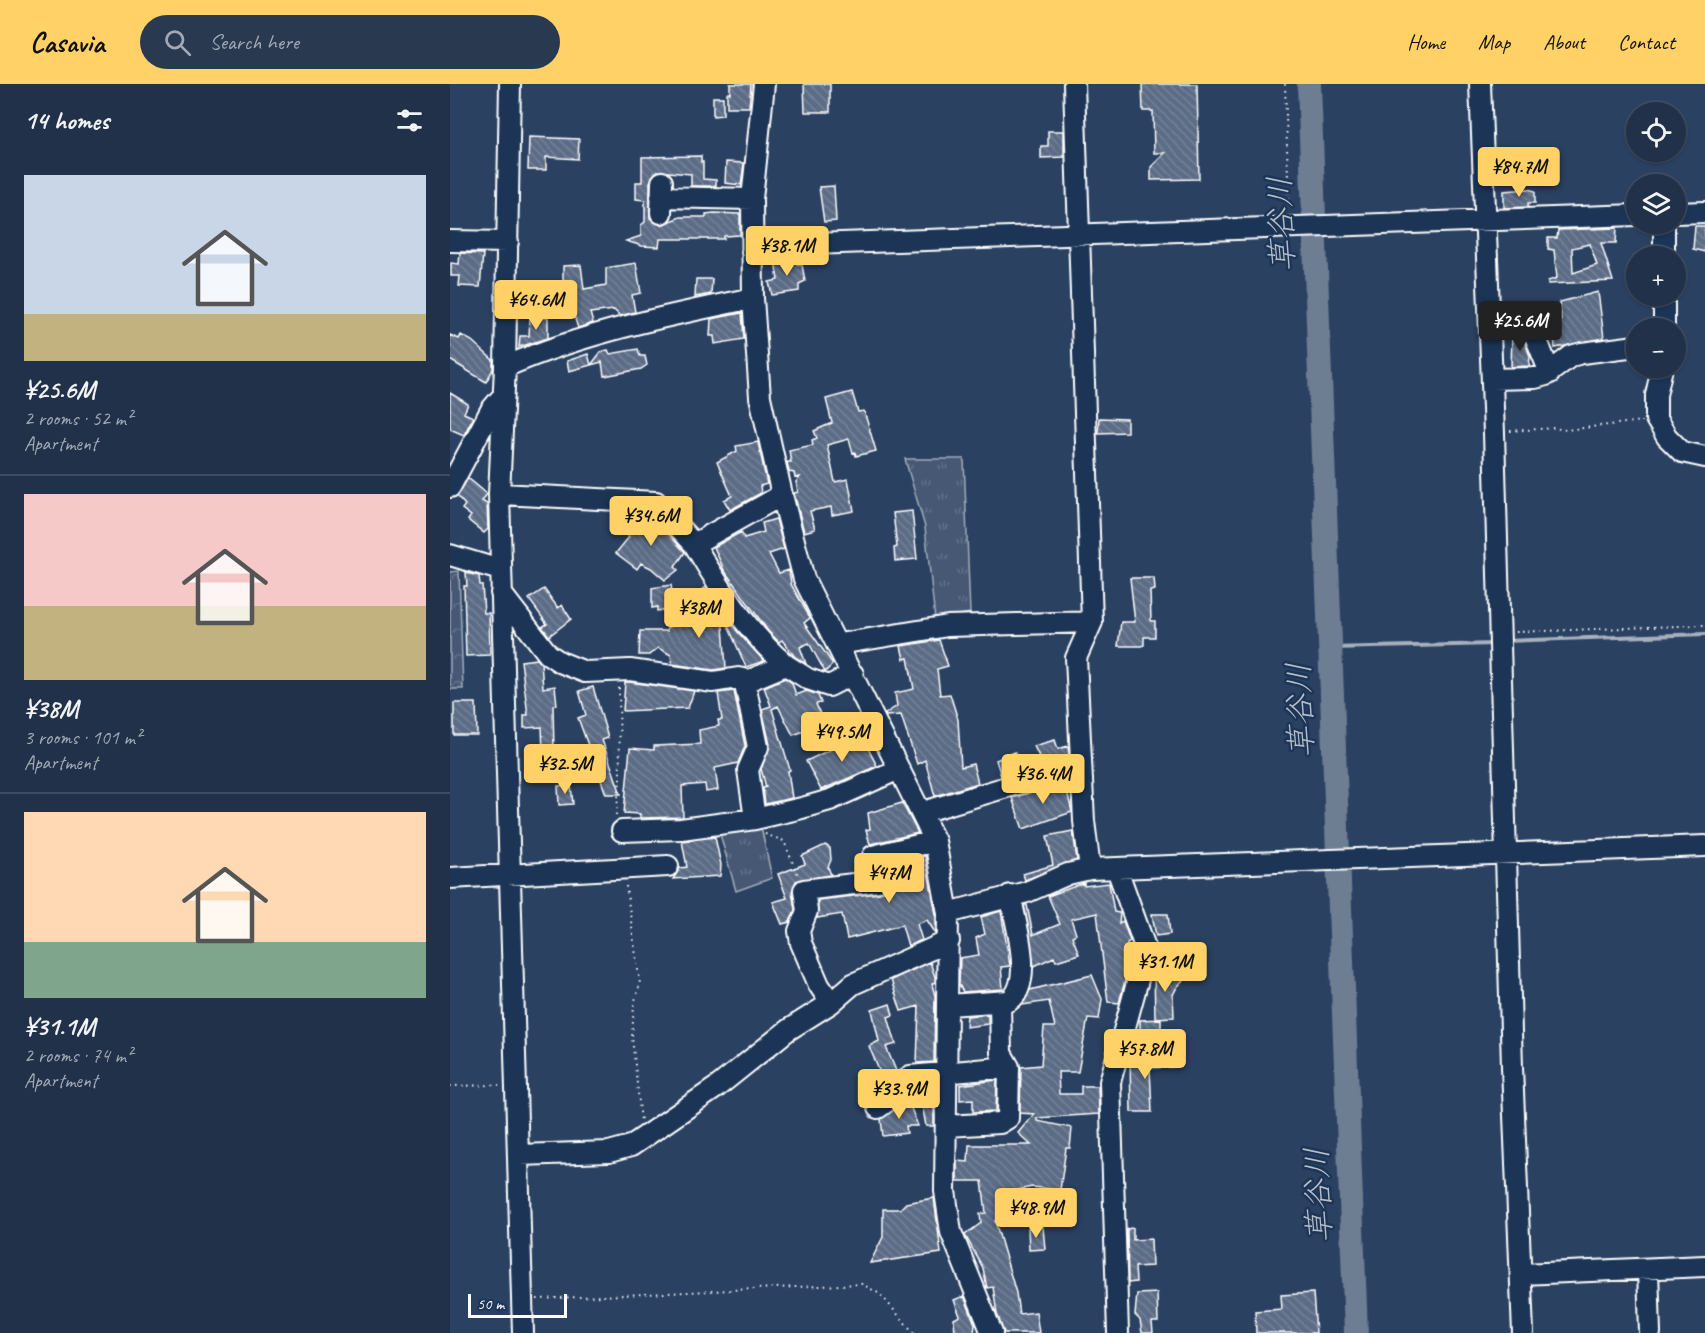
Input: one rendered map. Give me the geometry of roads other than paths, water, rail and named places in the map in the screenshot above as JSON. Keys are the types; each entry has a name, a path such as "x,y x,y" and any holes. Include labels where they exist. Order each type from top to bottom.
{"street":[{"path":"510,84 505,367 499,494 508,875 517,1084 523,1333"},
{"path":"764,84 752,199 753,297 760,397 804,579 839,644 899,769 923,812 935,841 948,913 949,941 945,1191 951,1232 992,1333"},
{"path":"1074,84 1092,622 1076,658 1080,765 1090,869"},
{"path":"1480,84 1524,1333"},
{"path":"662,197 752,199"},
{"path":"1686,213 1705,212"},
{"path":"752,252 813,244 1626,215"},
{"path":"450,241 508,242"},
{"path":"505,367 540,352 676,314 753,297"},
{"path":"1531,326 1550,373"},
{"path":"1492,379 1535,378 1550,373 1571,356 1626,347"},
{"path":"1660,378 1656,395 1656,419 1667,437 1682,452 1705,457"},
{"path":"450,488 491,410 502,397"},
{"path":"499,494 656,502 694,544 712,575 766,648 786,665 808,679 828,686 853,674"},
{"path":"694,544 782,495"},
{"path":"450,555 500,570"},
{"path":"501,593 548,654 560,662 585,672 630,670 667,673 713,682 750,680 786,665"},
{"path":"839,644 948,626 1092,622"},
{"path":"744,679 758,747 748,770 758,818"},
{"path":"923,812 1080,765"},
{"path":"622,831 674,830 758,818 830,801 899,769"},
{"path":"831,1003 819,985 801,943 799,931 807,911 804,890 878,881 873,856 935,841"},
{"path":"948,913 1090,869 1705,846"},
{"path":"450,878 668,866"},
{"path":"1117,869 1146,950 1110,1082 1118,1333"},
{"path":"948,1005 1000,1002 1013,998 1021,979 1022,958 1010,895"},
{"path":"519,1155 609,1152 631,1146 717,1087 788,1030 831,1003 853,984 949,941"},
{"path":"946,1126 1005,1121 1008,1118 1009,1067 1000,1053 1000,1002"},
{"path":"878,1108 890,1099 910,1076 1009,1067"},
{"path":"1522,1274 1705,1266"},
{"path":"1648,1269 1650,1333"}],"waterway":[{"name":"草谷川","path":"1309,84 1356,1333"},
{"path":"1505,641 1705,634"},
{"path":"1331,648 1495,644"}]}
